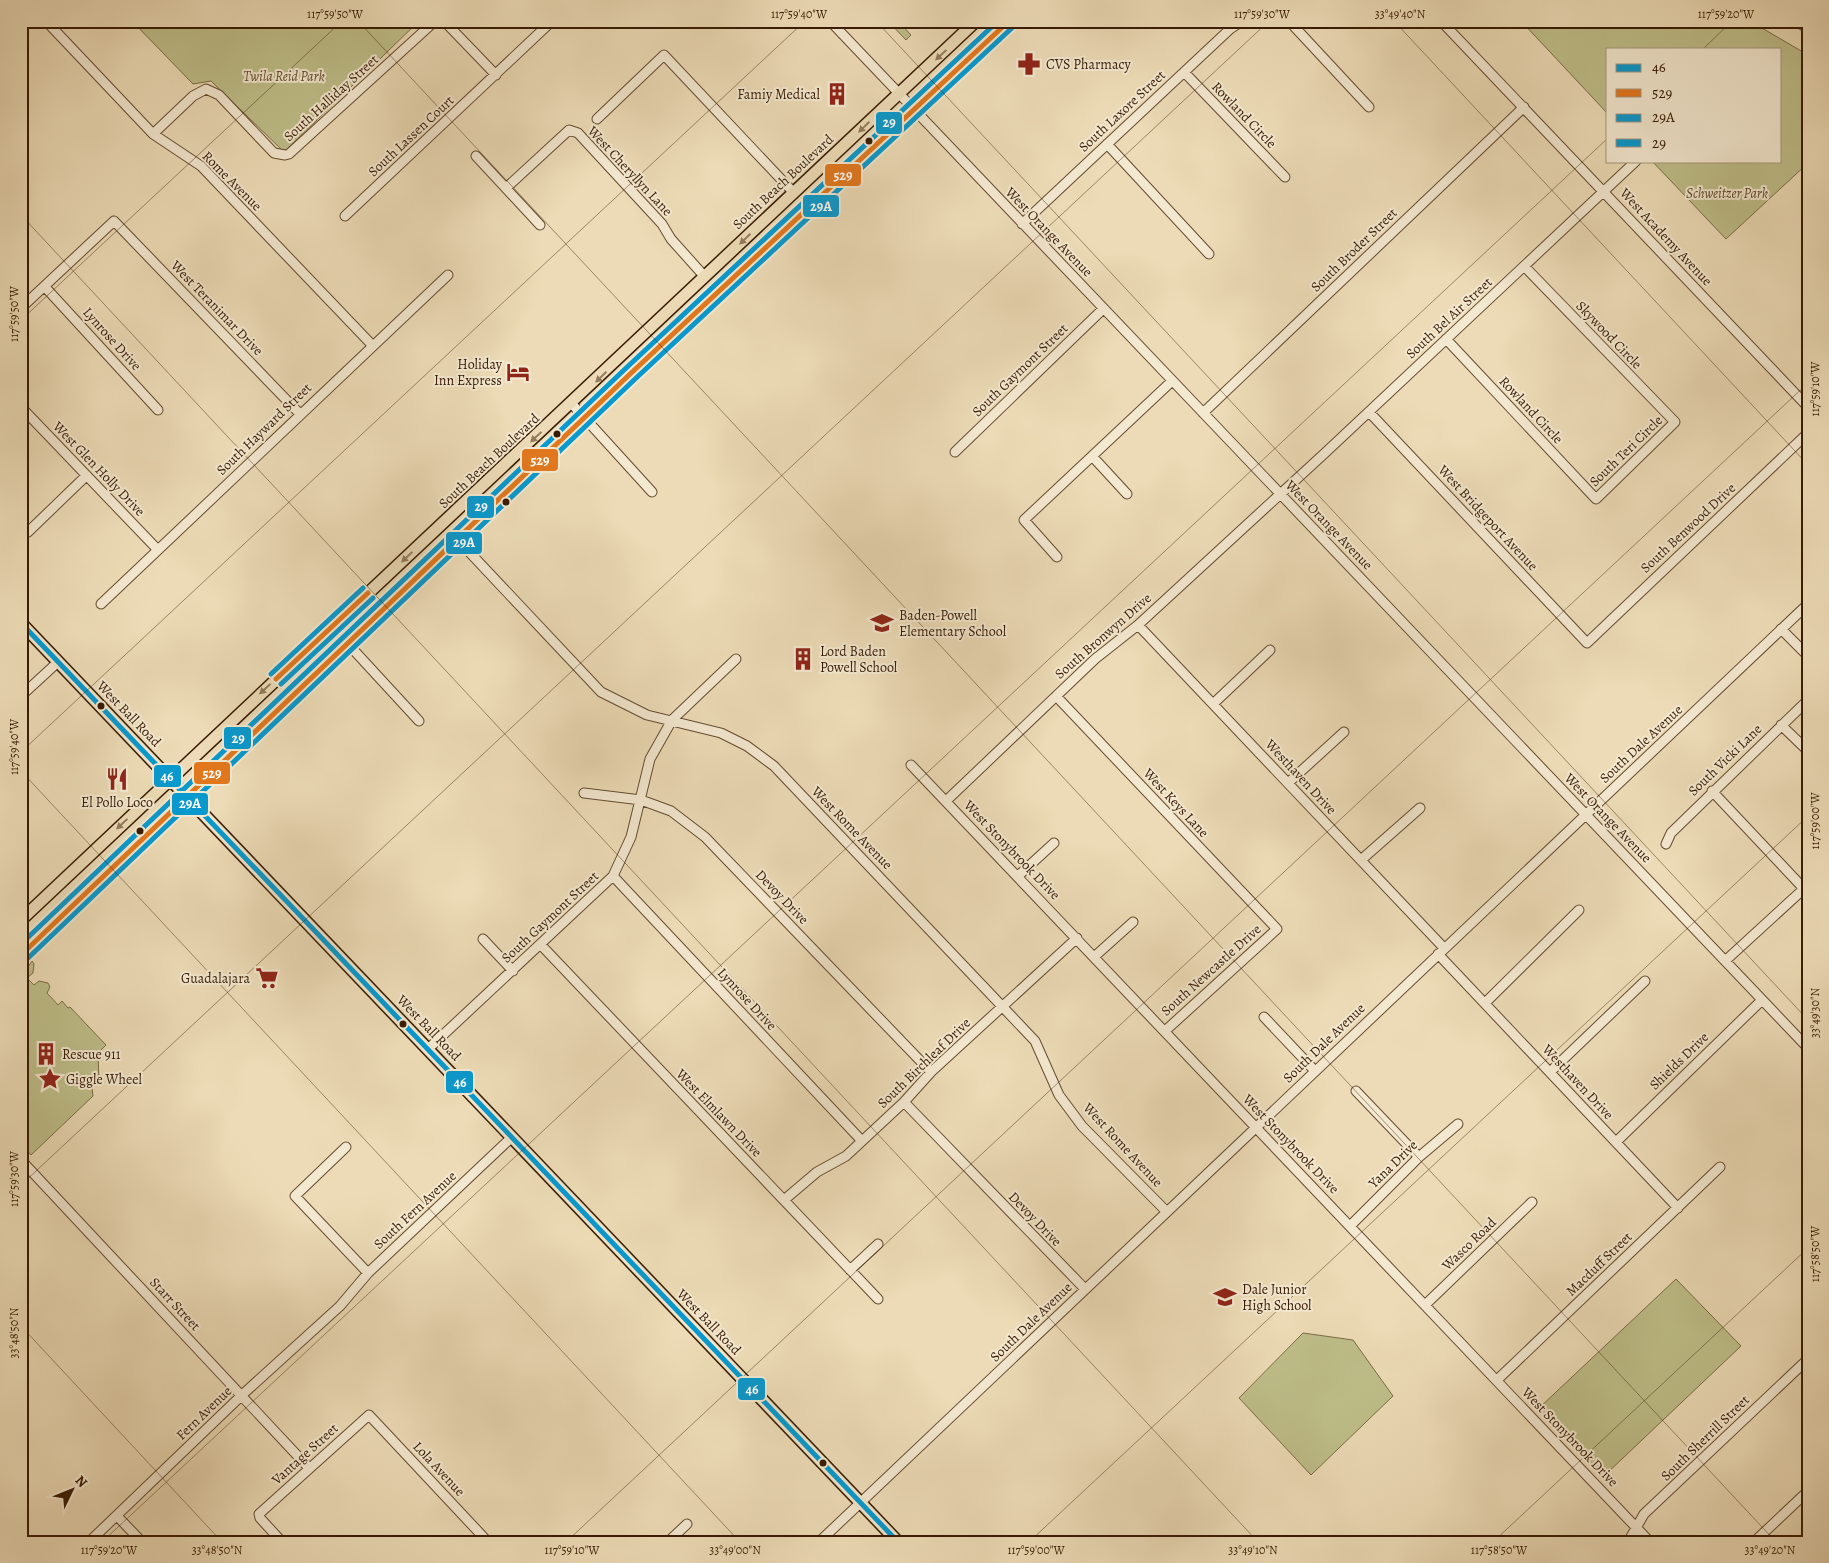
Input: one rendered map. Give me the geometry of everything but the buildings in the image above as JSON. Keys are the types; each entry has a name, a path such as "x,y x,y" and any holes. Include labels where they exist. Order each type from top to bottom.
{"main road":[{"name":"South Beach Boulevard","path":"21,920 572,404 976,21"},
{"path":"21,954 349,644 585,417 1009,21"},
{"name":"West Ball Road","path":"21,623 898,1542"}],"street":[{"name":"Rome Avenue","path":"46,21 153,134 201,166 373,346"},
{"name":"South Halliday Street","path":"153,134 193,96 206,89 219,95 274,153 289,154 435,21"},
{"path":"444,21 496,75"},
{"name":"South Lassen Court","path":"345,216 552,21"},
{"name":"West Orange Avenue","path":"830,21 1808,1048"},
{"name":"South Laxore Street","path":"1022,224 1230,29 1242,21"},
{"path":"1289,21 1368,107"},
{"name":"West Academy Avenue","path":"1440,21 1808,407"},
{"name":"West Cheryllyn Lane","path":"597,119 664,55 794,192"},
{"name":"Rowland Circle","path":"1184,72 1285,177"},
{"name":"South Broder Street","path":"1203,413 1524,108"},
{"name":"West Cheryllyn Lane","path":"506,188 569,130 578,134 662,224 671,239 705,277"},
{"path":"1107,144 1209,254"},
{"path":"476,156 540,225"},
{"name":"South Bel Air Street","path":"1280,494 1635,162"},
{"name":"West Teranimar Drive","path":"45,287 114,220 300,414"},
{"name":"Skywood Circle","path":"1524,266 1675,422"},
{"name":"South Hayward Street","path":"101,604 448,275"},
{"path":"21,308 45,287"},
{"name":"Lynrose Drive","path":"45,287 158,410"},
{"name":"South Gaymont Street","path":"955,452 1103,309"},
{"name":"Rowland Circle","path":"1446,339 1596,499"},
{"path":"1057,558 1024,520 1172,381"},
{"path":"572,404 652,492"},
{"name":"West Glen Holly Drive","path":"21,407 158,550"},
{"name":"West Bridgeport Avenue","path":"1369,412 1587,643"},
{"name":"South Teri Circle","path":"1596,499 1675,422"},
{"name":"South Benwood Drive","path":"1587,643 1808,433"},
{"path":"1092,456 1127,494"},
{"path":"28,532 86,476"},
{"name":"South Bronwyn Drive","path":"946,801 1096,658 1138,624 1280,494"},
{"name":"West Rome Avenue","path":"458,540 601,692 647,715 721,733 746,746 774,766 1035,1041 1059,1095 1082,1126 1167,1212"},
{"name":"South Dale Avenue","path":"819,1542 1808,604"},
{"name":"Westhaven Drive","path":"1138,624 1361,860 1485,1003 1678,1208"},
{"path":"1781,629 1808,656"},
{"path":"349,644 419,721"},
{"path":"1213,704 1270,650"},
{"name":"South Gaymont Street","path":"428,1049 612,876 631,837 650,759 672,720 736,659"},
{"path":"21,696 58,662"},
{"name":"West Keys Lane","path":"1056,696 1277,929"},
{"name":"South Vicki Lane","path":"1666,844 1671,833 1712,791 1808,700"},
{"path":"1781,725 1808,752"},
{"path":"1288,783 1344,732"},
{"name":"West Stonybrook Drive","path":"911,765 1650,1542"},
{"path":"1712,791 1806,889 1725,961"},
{"name":"Devoy Drive","path":"584,793 641,800 671,811 705,837 931,1072"},
{"path":"1361,860 1420,808"},
{"path":"1018,876 1054,843"},
{"name":"Lynrose Drive","path":"612,876 862,1141"},
{"path":"1485,1003 1579,910"},
{"path":"1094,956 1133,922"},
{"name":"South Newcastle Drive","path":"1164,1031 1277,929"},
{"name":"South Birchleaf Drive","path":"784,1200 817,1172 846,1156 904,1102 931,1072 1004,1007 1076,938"},
{"path":"483,939 513,971"},
{"name":"West Elmlawn Drive","path":"540,945 878,1299"},
{"path":"1550,1072 1645,981"},
{"name":"Shields Drive","path":"1616,1142 1762,1000"},
{"path":"1264,1018 1315,1071"},
{"path":"1356,1091 1419,1157"},
{"name":"Devoy Drive","path":"904,1102 1084,1290"},
{"name":"Yana Drive","path":"1350,1226 1419,1157 1458,1124"},
{"name":"South Fern Avenue","path":"340,1306 368,1273 512,1137"},
{"path":"346,1146 296,1196 368,1273"},
{"name":"Starr Street","path":"21,1160 309,1468"},
{"name":"Macduff Street","path":"1496,1380 1720,1168"},
{"name":"Wasco Road","path":"1425,1305 1532,1202"},
{"path":"850,1270 878,1244"},
{"name":"Fern Avenue","path":"89,1542 242,1395 340,1306"},
{"name":"South Sherrill Street","path":"1628,1542 1636,1527 1651,1508 1808,1359"},
{"name":"Vantage Street","path":"282,1542 260,1518 259,1514 369,1414"},
{"name":"Lola Avenue","path":"369,1414 488,1542"},
{"path":"1754,1542 1808,1491"},
{"path":"117,1516 142,1542"},
{"path":"668,1542 687,1524"}],"green space":[{"name":"Twila Reid Park","path":"132,21 419,21 284,152 211,81 193,84"},
{"path":"888,21 898,21 911,35 906,40"},
{"name":"Schweitzer Park","path":"1521,21 1750,21 1808,55 1808,163 1726,239 1653,162 1782,162 1782,48 1606,48 1606,112"},
{"path":"32,961 34,964 33,973 27,978 34,985 39,981 48,983 50,987 47,993 58,1005 62,1001 68,1008 70,1007 106,1045 98,1053 99,1081 91,1081 93,1096 31,1155 21,1144 21,971 27,968"},
{"path":"1676,1279 1741,1346 1603,1477 1538,1409"},
{"path":"1303,1333 1353,1340 1393,1396 1311,1475 1239,1398"}],"waterway":[{"path":"1788,21 1808,34"}],"transit line":[{"name":"29","path":"21,944 624,370 998,21"},
{"name":"529","path":"21,955 629,375 1009,21"},
{"name":"29A","path":"26,960 634,380 1014,26"},
{"name":"29","path":"271,674 363,588"},
{"name":"529","path":"276,679 368,593"},
{"name":"29A","path":"281,684 373,598"},
{"name":"46","path":"21,623 898,1542"}],"place":[{"name":"CVS Pharmacy","path":"1029,64"},
{"name":"Famiy Medical","path":"837,94"},
{"name":"Holiday Inn Express","path":"518,372"},
{"name":"Baden-Powell Elementary School","path":"882,623"},
{"name":"Lord Baden Powell School","path":"803,659"},
{"name":"El Pollo Loco","path":"117,779"},
{"name":"Guadalajara","path":"267,978"},
{"name":"Rescue 911","path":"46,1054"},
{"name":"Giggle Wheel","path":"50,1079"},
{"name":"Dale Junior High School","path":"1225,1297"}]}
